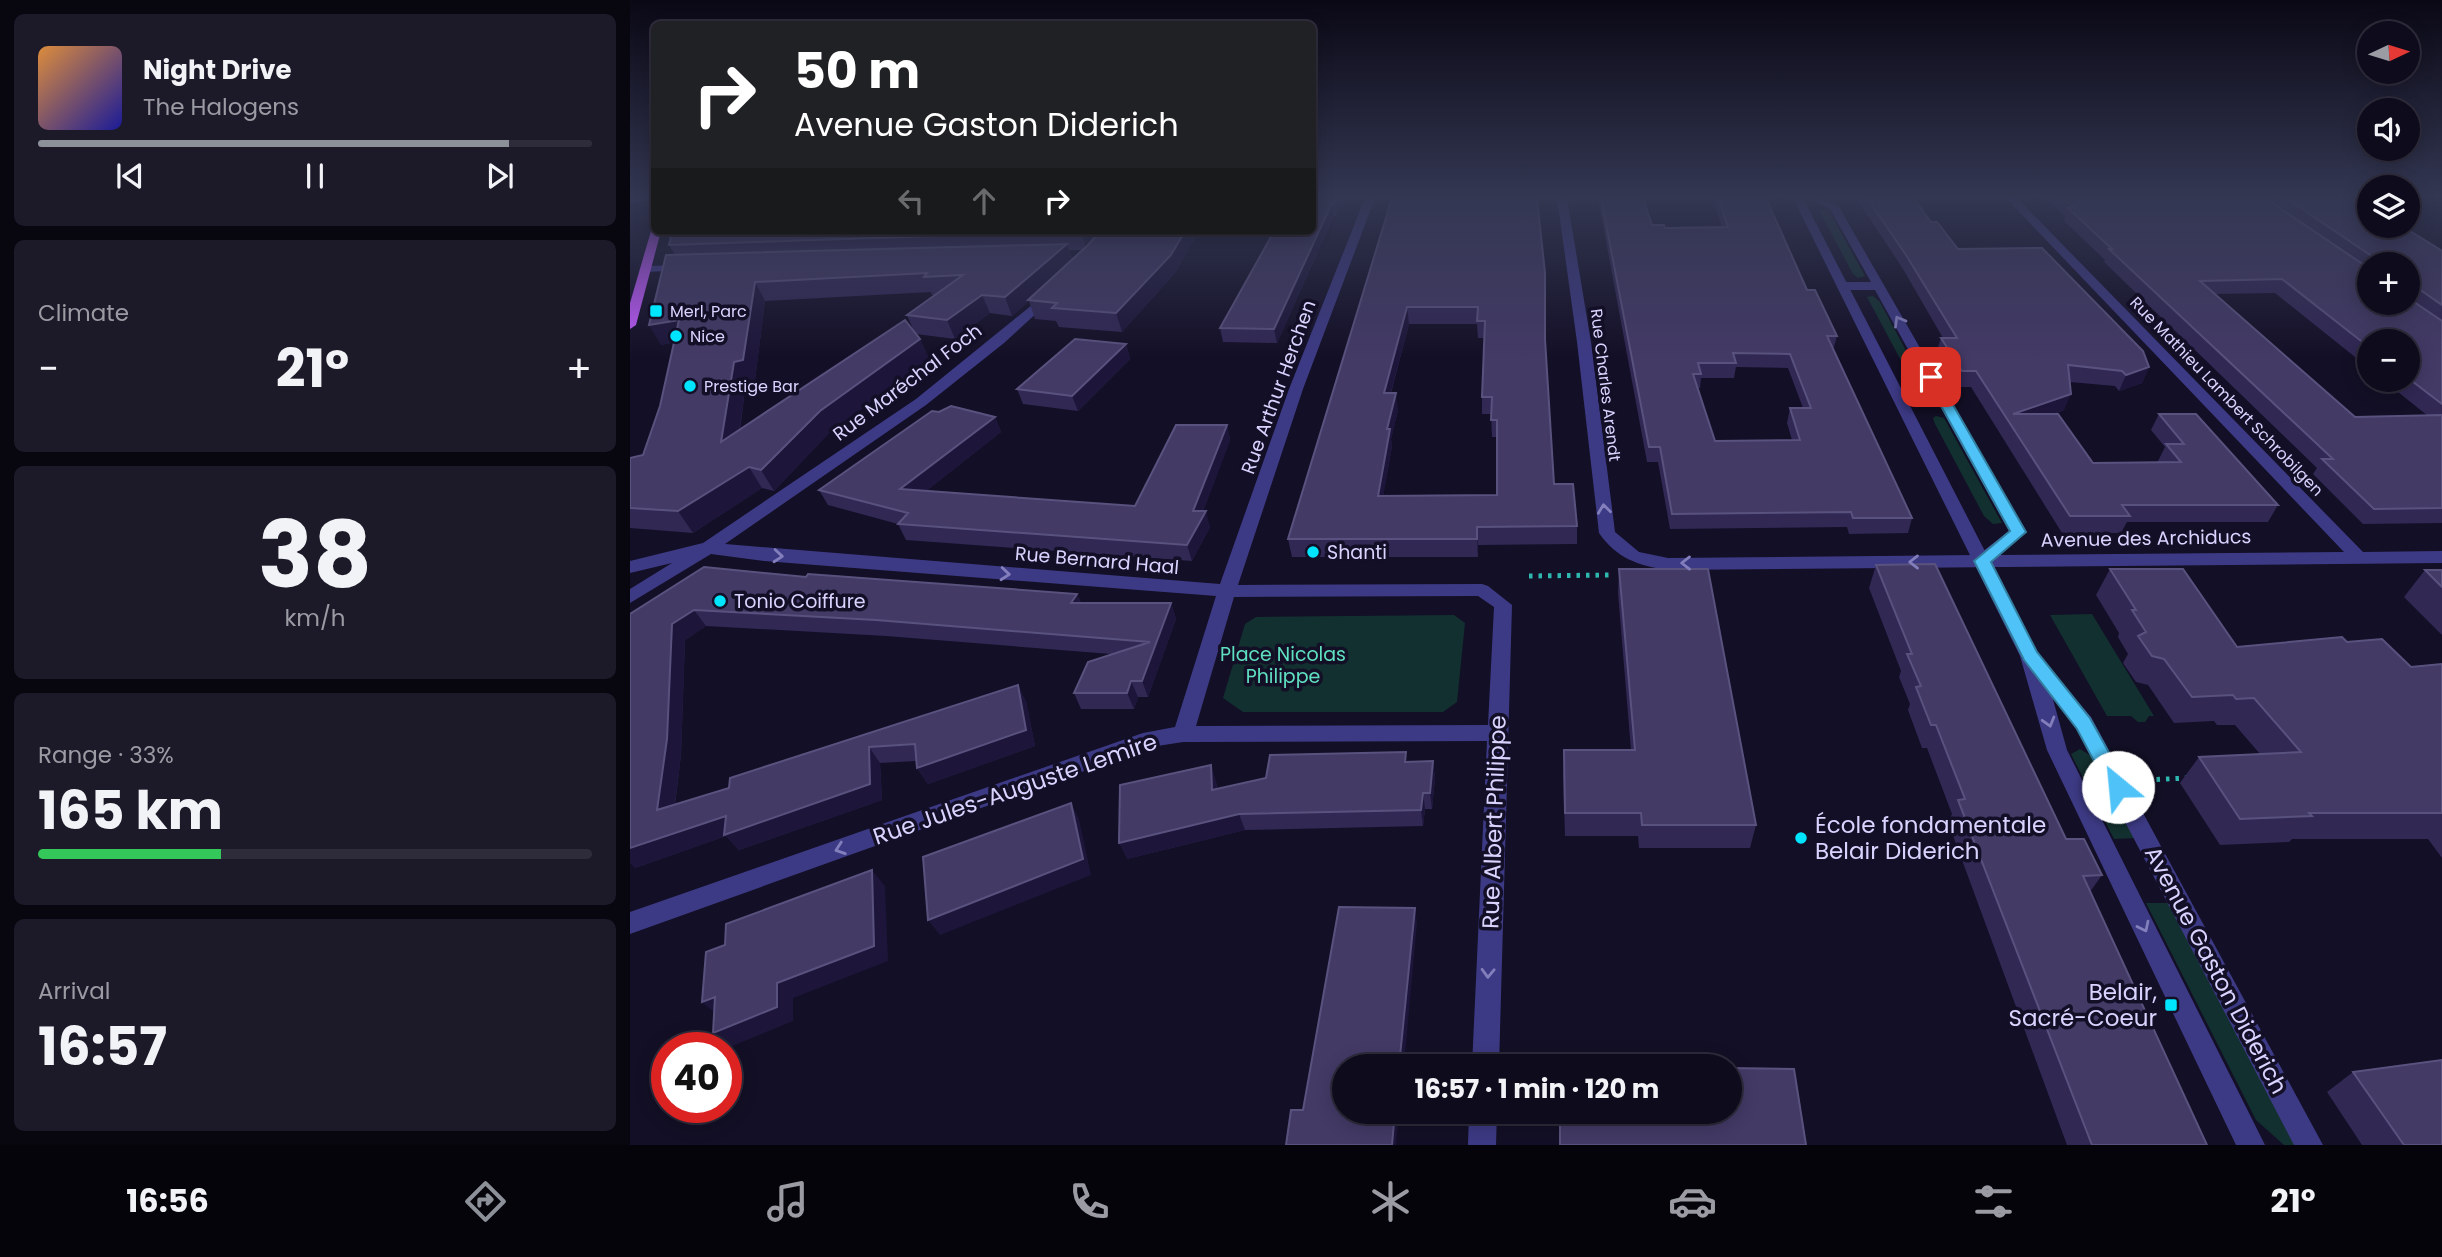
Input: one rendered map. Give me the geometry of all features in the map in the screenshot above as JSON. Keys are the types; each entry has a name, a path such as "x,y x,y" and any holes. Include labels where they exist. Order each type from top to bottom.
{"main road":[{"path":"630,325 650,251"}],"street":[{"name":"Rue Arthur Herchen","path":"1227,591 1296,389 1349,251"},
{"name":"Rue Charles Arendt","path":"1570,251 1607,533 1619,549 1640,561"},
{"name":"Avenue Gaston Diderich","path":"1825,251 2030,656 2057,750 2251,1145"},
{"path":"1859,251 2018,532 1982,561"},
{"name":"Rue Mathieu Lambert Schrobilgen","path":"2063,251 2359,558"},
{"path":"645,269 700,267"},
{"path":"1843,286 1879,286"},
{"name":"Rue Maréchal Foch","path":"630,597 710,548 909,411 968,365 1056,288"},
{"path":"1901,401 1944,400"},
{"name":"Rue Bernard Haal","path":"710,548 1227,591 1482,590"},
{"name":"Rue Maréchal Foch","path":"630,567 710,548"},
{"name":"Avenue des Archiducs","path":"1640,561 1681,564 2442,557"},
{"name":"Rue Albert Philippe","path":"1482,590 1503,605 1485,1054"},
{"path":"1183,734 1227,591"},
{"name":"Avenue Gaston Diderich","path":"2030,656 2084,723 2309,1145"},
{"name":"Rue Jules-Auguste Lemire","path":"630,923 1150,739 1183,734 1498,733"},
{"path":"1482,1145 1483,1124"}],"path":[{"path":"1529,576 1609,576"},
{"path":"2137,780 2189,778"}],"green space":[{"path":"1841,251 1851,251 1865,276 1858,278"},
{"path":"1873,296 1880,302 1927,390 1919,390 1913,383 1867,297"},
{"path":"1933,418 1944,418 2002,523 1993,524 1984,516 1935,424"},
{"path":"2092,614 2154,716 2149,716 2145,722 2138,722 2131,716 2107,716 2050,615"},
{"name":"Place Nicolas Philippe","path":"1454,615 1465,623 1457,702 1443,712 1243,712 1223,698 1245,624 1256,617"},
{"path":"2080,749 2096,759 2137,838 2114,839 2071,754"},
{"path":"2146,903 2171,903 2297,1145 2284,1145 2256,1120"}],"building":[{"path":"796,251 1058,251 1005,297 982,295 947,320 907,315 963,275 924,277 927,273 755,282 743,360 734,362 721,442 905,320 920,339 820,411 761,470 749,467 678,511 630,508 630,458 643,455 660,406 679,320 649,325 666,255"},
{"path":"1081,251 1173,251 1116,313 1052,308 1057,303 1028,300"},
{"path":"1263,251 1310,251 1274,329 1220,328"},
{"path":"1376,251 1543,251 1554,484 1573,484 1577,526 1477,527 1477,539 1288,539","holes":["1407,307 1478,307 1477,321 1485,321 1482,397 1492,397 1491,420 1497,420 1497,495 1378,496 1390,429 1387,429 1396,393 1384,393"]},
{"path":"1611,251 1790,251 1807,290 1815,290 1837,336 1827,336 1912,518 1853,518 1851,512 1672,514 1660,447 1649,447","holes":["1733,353 1790,354 1811,408 1790,408 1800,440 1715,441 1693,374 1701,374 1698,363 1736,363"]},
{"path":"1904,251 2045,251 2143,351 2149,367 2126,375 2122,371 2068,365 2071,394 2013,414 2058,414 2093,463 2181,462 2166,444 2184,444 2159,414 2196,414 2278,505 2122,505 2130,516 2070,516 1976,371 1962,371 1941,338 1957,338"},
{"path":"2112,251 2344,251 2357,260 2357,315 2420,315 2420,306 2442,321 2442,404 2420,387 2420,329 2357,329 2357,338 2282,279 2200,281 2355,417 2442,415 2442,508 2374,509 2322,459 2333,459"},
{"path":"2365,251 2442,251 2442,305 2420,290 2420,252"},
{"path":"1075,339 1126,344 1072,396 1017,389"},
{"path":"951,406 995,417 900,489 1135,506 1176,425 1227,425 1193,511 1206,511 1187,545 898,524 908,513 819,490 932,411 939,412"},
{"path":"1935,564 2066,839 2084,839 2102,875 2083,876 2207,1145 2092,1145 1958,800 1965,799 1936,725 1931,725 1916,687 1921,686 1907,654 1912,654 1876,565"},
{"path":"704,567 806,577 808,574 1077,594 1071,603 1171,603 1142,681 1131,681 1127,693 1074,693 1088,662 1150,642 876,620 694,610 672,624 667,739 657,810 729,788 730,778 1018,685 1026,730 917,768 915,744 869,747 870,784 724,835 726,816 630,848 630,614"},
{"path":"1619,569 1708,569 1756,825 1642,825 1641,813 1565,813 1564,750 1635,750"},
{"path":"2110,569 2183,569 2237,647 2342,637 2347,642 2382,639 2411,667 2442,664 2442,813 2309,813 2312,816 2240,819 2199,757 2301,752 2254,698 2236,699 2233,695 2192,697 2164,659 2152,656 2138,636 2146,632 2132,610 2136,610"},
{"path":"2425,570 2442,570 2442,587"},
{"path":"1406,752 1405,762 1433,761 1430,793 1423,793 1421,810 1239,814 1119,843 1120,785 1211,765 1212,790 1266,778 1270,755"},
{"path":"1071,803 1083,859 928,920 923,857"},
{"path":"872,870 874,946 777,983 777,1007 713,1032 715,997 702,1002 706,952 725,945 726,924"},
{"path":"1339,907 1415,908 1400,1054 1332,1054 1332,1124 1394,1124 1392,1145 1286,1145 1291,1110 1303,1110"},
{"path":"2442,1060 2442,1145 2404,1145 2353,1072"},
{"path":"1742,1068 1794,1069 1806,1145 1560,1145 1560,1124 1742,1124"}],"place":[{"name":"Merl, Parc","path":"656,311"},
{"name":"Nice","path":"676,336"},
{"name":"Prestige Bar","path":"690,386"},
{"name":"Shanti","path":"1313,552"},
{"name":"Tonio Coiffure","path":"720,601"},
{"name":"École fondamentale Belair Diderich","path":"1801,838"},
{"name":"Belair, Sacré-Coeur","path":"2171,1005"}],"route":[{"path":"1931,377 2018,532 1982,561 2030,656 2084,723 2118,787"}]}
